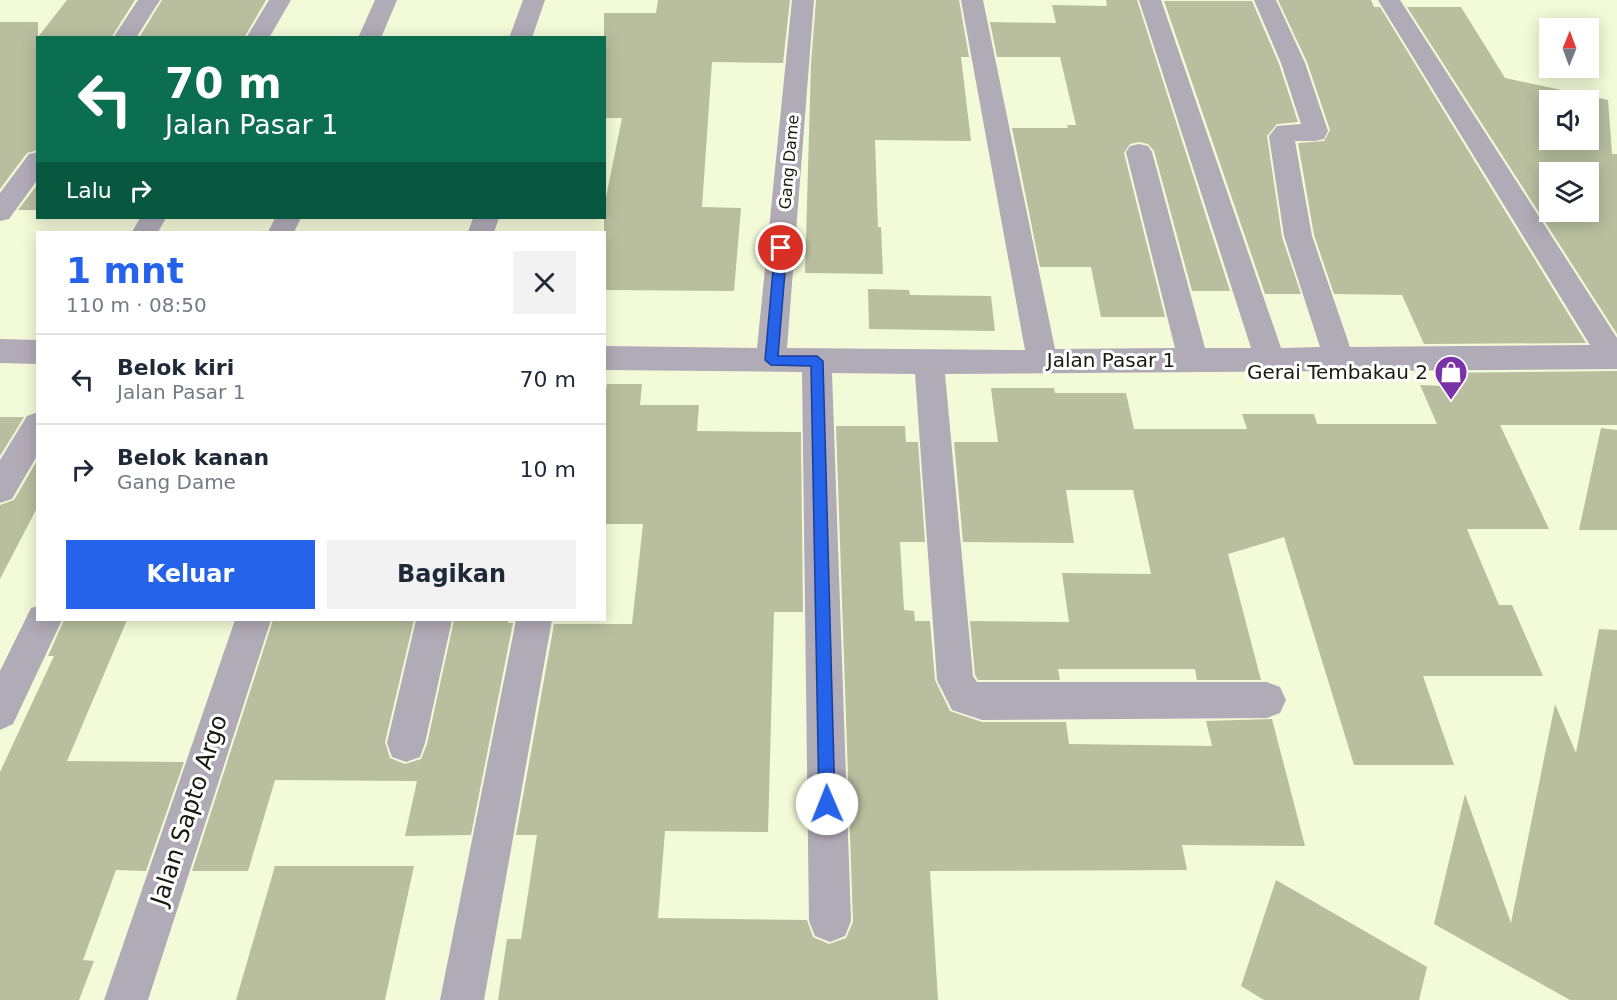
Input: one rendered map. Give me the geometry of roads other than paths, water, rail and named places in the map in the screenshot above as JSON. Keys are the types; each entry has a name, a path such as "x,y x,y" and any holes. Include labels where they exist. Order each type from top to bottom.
{"street":[{"path":"125,36 149,0"},
{"path":"258,36 280,0"},
{"path":"370,36 386,0"},
{"path":"521,36 534,0"},
{"name":"Gang Dame","path":"771,360 803,0"},
{"path":"972,0 1042,360"},
{"path":"1149,0 1270,360"},
{"path":"1265,0 1293,63 1316,131 1315,133 1286,132 1282,136 1298,236 1339,360"},
{"path":"1389,0 1615,357"},
{"path":"1139,152 1193,360"},
{"path":"0,212 36,163"},
{"path":"0,351 36,352"},
{"name":"Jalan Pasar 1","path":"606,358 929,362 1615,357"},
{"path":"817,361 830,921"},
{"path":"929,362 955,680 965,697 982,702 1267,700"},
{"path":"0,489 36,428"},
{"path":"0,711 45,621"},
{"name":"Jalan Sapto Argo","path":"126,1000 253,621"},
{"path":"406,743 434,621"},
{"path":"462,1000 534,621"}],"place":[{"name":"Gerai Tembakau 2","path":"1451,401"}]}
